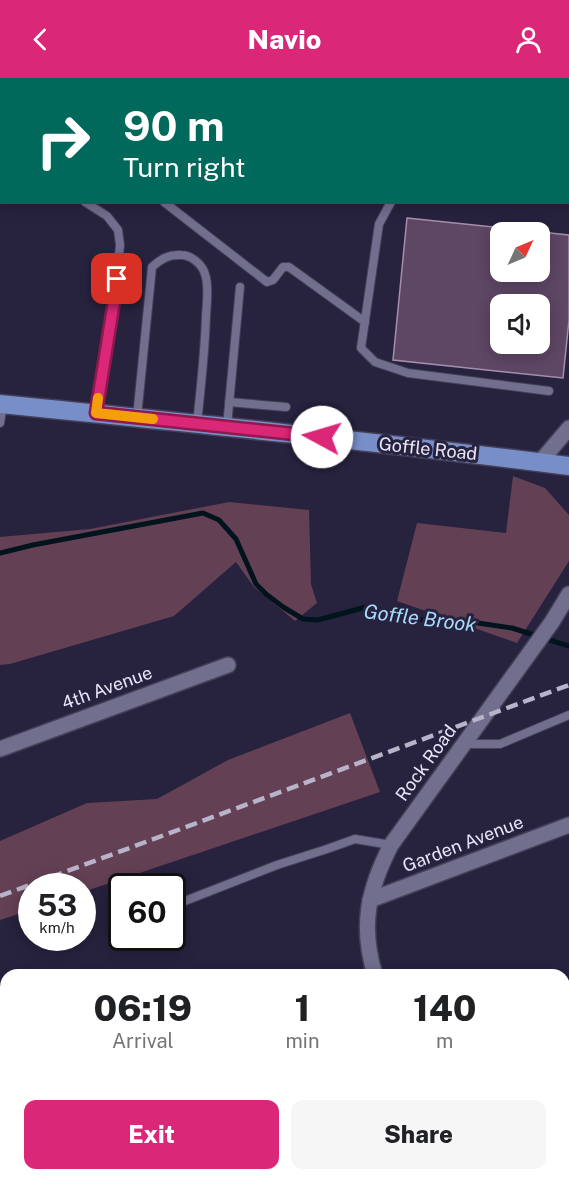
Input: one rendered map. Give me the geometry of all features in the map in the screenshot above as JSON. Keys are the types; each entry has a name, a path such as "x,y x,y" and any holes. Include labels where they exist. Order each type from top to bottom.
{"main road":[{"name":"Goffle Road","path":"2,404 569,466"}],"street":[{"path":"540,462 569,428"},
{"name":"Rock Road","path":"374,969 367,933 367,914 391,845 533,649 569,594"},
{"name":"4th Avenue","path":"0,749 228,665"},
{"name":"Garden Avenue","path":"370,900 569,825"}],"lane":[{"path":"89,204 107,216 118,230 120,245 115,295 96,413"},
{"path":"167,204 267,282 273,280 283,267 290,267 365,322"},
{"path":"390,204 379,224 361,348 375,362 408,373 549,391"},
{"path":"137,418 152,267 159,260 171,254 184,255 198,262 206,274 205,347 197,424"},
{"path":"227,427 240,287"},
{"path":"229,402 286,407"},
{"path":"0,423 2,404"},
{"path":"464,744 500,744 569,716"},
{"path":"186,901 355,838 391,845"}],"shaded area":[{"path":"513,476 545,488 569,515 569,561 517,643 397,601 417,523 506,533"},
{"path":"229,502 309,510 311,584 317,603 295,621 254,587 236,562 174,616 0,665 0,537 90,529"},
{"path":"350,713 380,792 139,873 108,873 108,884 96,888 96,873 18,873 18,914 0,920 0,841 87,803 157,799 228,760"}],"building":[{"path":"407,218 490,227 490,282 550,282 550,233 569,235 569,320 563,378 393,360"}],"waterway":[{"name":"Goffle Brook","path":"0,553 203,513 219,520 236,539 256,584 283,607 303,619 318,620 366,607 424,620 471,622 512,628 569,646"}],"railway":[{"path":"0,896 569,685"}],"slow traffic":[{"path":"98,398 96,413 153,419"}],"route":[{"path":"117,279 96,413 322,437"}]}
